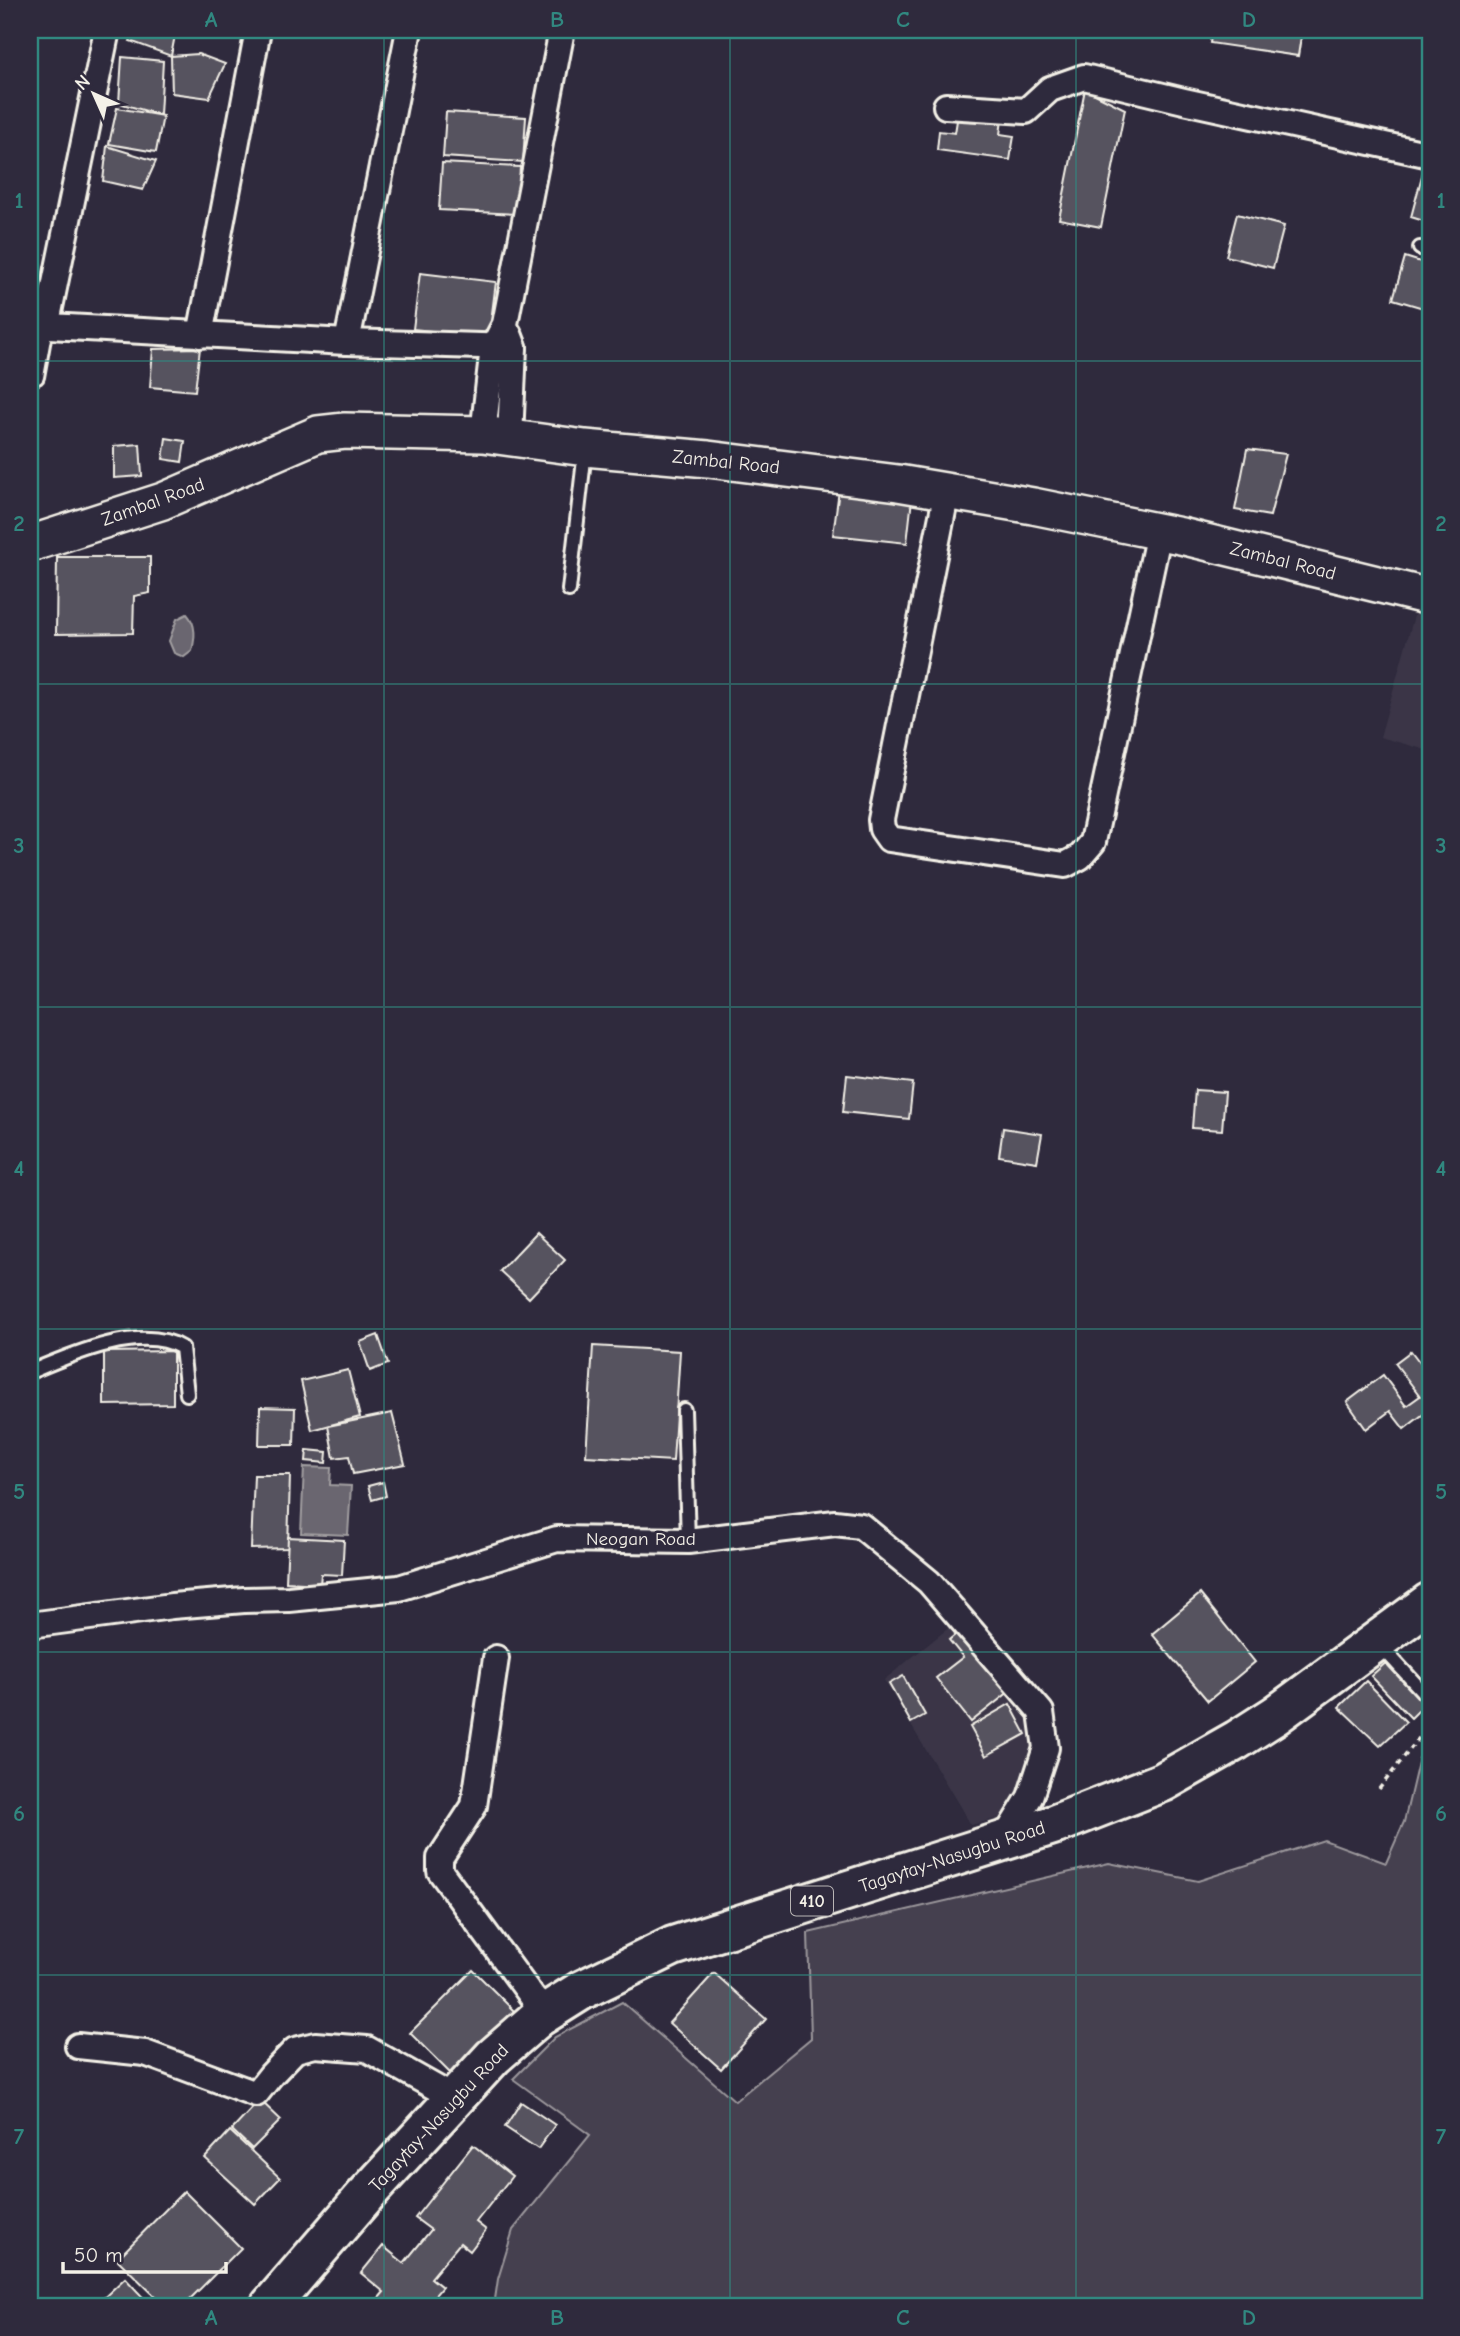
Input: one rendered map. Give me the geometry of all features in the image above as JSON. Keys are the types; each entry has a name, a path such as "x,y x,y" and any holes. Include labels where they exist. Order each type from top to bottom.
{"main road":[{"name":"Tagaytay-Nasugbu Road","path":"270,2306 454,2098 493,2057 544,2013 582,1990 673,1946 1056,1824 1163,1782 1276,1715 1430,1602"}],"street":[{"path":"107,30 38,326 503,347"},
{"path":"200,335 258,30"},
{"path":"347,342 409,30"},
{"path":"496,436 505,324 562,30"},
{"path":"946,106 1026,111 1050,89 1084,76 1184,101 1430,155"},
{"name":"Zambal Road","path":"30,544 163,501 318,434 345,431 496,436 585,448 708,459 947,491 1159,532 1430,597"},
{"path":"947,491 881,820 882,829 889,839 1065,865 1080,857 1093,842 1159,532"},
{"name":"Neogan Road","path":"30,1625 172,1606 244,1600 289,1600 399,1588 557,1539 688,1541 835,1523 862,1526 929,1582 1041,1713 1046,1748 1030,1797 1003,1841"},
{"path":"496,1658 474,1806 440,1858 440,1871 544,2013"},
{"path":"78,2046 145,2053 256,2094 295,2050 315,2046 367,2049 454,2098"}],"lane":[{"path":"37,377 38,326"},
{"path":"569,590 585,448"},
{"path":"30,1372 93,1347 161,1339 182,1349 187,1394"},
{"path":"684,1409 688,1541"},
{"path":"1377,1641 1425,1694"}],"path":[{"path":"1379,1789 1430,1724"}],"shaded area":[{"path":"1418,602 1430,605 1430,751 1380,737"},
{"path":"187,614 194,627 194,636 192,651 184,657 174,653 169,641 177,619"},
{"path":"304,1467 331,1468 330,1485 351,1486 348,1535 301,1533"},
{"path":"956,1622 1035,1723 1036,1745 1008,1816 971,1825 884,1680"},
{"path":"1430,1750 1430,2306 494,2306 498,2279 513,2230 590,2135 513,2079 555,2037 622,2002 735,2101 811,2038 808,1933 1109,1863 1198,1881 1324,1840 1386,1863 1404,1822 1419,1758"}],"building":[{"path":"135,30 176,30 171,56 130,41"},
{"path":"1212,30 1302,30 1298,56 1210,43"},
{"path":"198,54 225,64 209,98 172,93 171,56"},
{"path":"122,57 163,61 160,115 119,103"},
{"path":"1085,89 1125,109 1101,227 1059,219"},
{"path":"117,108 163,116 156,152 109,144"},
{"path":"446,112 526,117 523,162 443,157"},
{"path":"958,114 1002,120 1000,134 1014,136 1010,160 937,150 939,131 955,133"},
{"path":"107,146 156,161 143,190 103,181"},
{"path":"442,163 520,167 517,214 439,210"},
{"path":"1423,172 1430,174 1430,223 1411,217"},
{"path":"1237,214 1284,226 1273,268 1226,256"},
{"path":"1405,257 1430,265 1430,310 1393,299"},
{"path":"420,273 496,282 489,337 413,329"},
{"path":"200,348 195,391 150,387 153,349"},
{"path":"166,438 185,441 182,462 163,459"},
{"path":"140,444 142,476 114,478 114,446"},
{"path":"1247,449 1286,454 1270,516 1235,510"},
{"path":"839,490 912,499 907,543 833,535"},
{"path":"57,557 150,557 150,593 134,596 133,633 56,634"},
{"path":"847,1075 913,1083 909,1119 843,1112"},
{"path":"1195,1090 1225,1092 1222,1130 1192,1128"},
{"path":"1003,1128 1042,1134 1037,1162 999,1156"},
{"path":"536,1233 565,1260 529,1298 500,1271"},
{"path":"378,1335 388,1364 370,1371 360,1342"},
{"path":"593,1346 680,1351 673,1461 586,1456"},
{"path":"173,1351 173,1404 104,1405 104,1352"},
{"path":"1411,1351 1430,1376 1430,1409 1404,1429 1390,1411 1366,1429 1347,1402 1383,1375 1406,1406 1420,1396 1395,1363"},
{"path":"348,1370 360,1417 312,1430 301,1381"},
{"path":"260,1407 295,1408 294,1445 259,1445"},
{"path":"392,1413 405,1464 353,1474 349,1456 334,1458 328,1426"},
{"path":"307,1450 327,1452 326,1463 306,1461"},
{"path":"254,1475 290,1475 288,1548 251,1549"},
{"path":"383,1482 386,1496 372,1500 368,1486"},
{"path":"288,1537 344,1540 342,1575 321,1574 320,1584 286,1582"},
{"path":"1200,1594 1255,1662 1208,1701 1152,1634"},
{"path":"961,1630 1010,1691 971,1722 936,1678 963,1657 949,1640"},
{"path":"1390,1659 1429,1700 1411,1718 1371,1676"},
{"path":"903,1676 925,1715 911,1723 889,1684"},
{"path":"1366,1681 1406,1722 1380,1746 1339,1707"},
{"path":"1010,1704 1026,1734 986,1756 970,1727"},
{"path":"473,1970 518,2015 455,2078 410,2033"},
{"path":"714,1973 766,2019 721,2069 669,2023"},
{"path":"260,2100 281,2120 252,2149 232,2130"},
{"path":"521,2102 555,2125 538,2149 505,2127"},
{"path":"230,2131 280,2178 255,2204 205,2158"},
{"path":"473,2145 512,2176 476,2222 486,2230 470,2251 460,2243 431,2278 442,2287 426,2306 411,2306 403,2300 397,2306 372,2306 384,2292 361,2273 383,2246 404,2263 431,2230 415,2218"},
{"path":"184,2191 241,2248 183,2306 165,2306 117,2259"},
{"path":"125,2278 151,2306 95,2306"}]}
